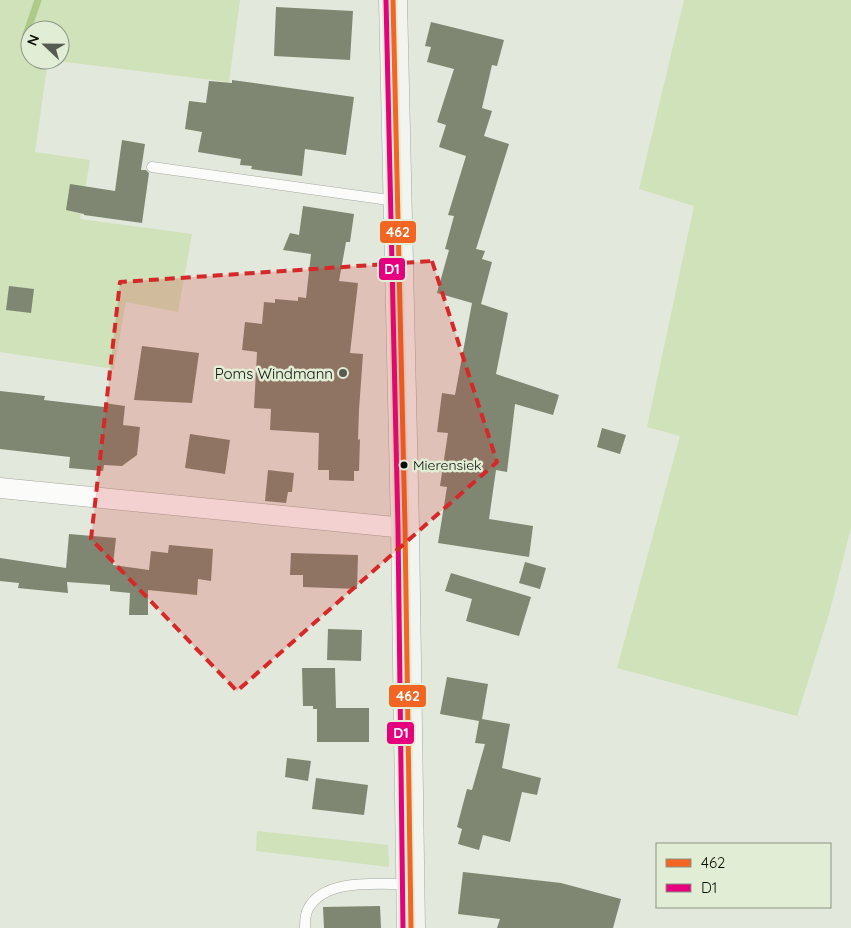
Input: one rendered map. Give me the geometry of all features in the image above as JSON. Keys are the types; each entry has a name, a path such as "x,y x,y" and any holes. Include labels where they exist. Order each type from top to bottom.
{"main road":[{"path":"393,0 405,528 411,928"}],"street":[{"path":"0,488 405,528"}],"lane":[{"path":"152,167 397,202"},
{"path":"305,928 307,910 316,897 330,890 353,885 410,884"}],"highlighted area":[{"path":"432,261 497,462 237,691 91,539 120,282"}],"green space":[{"path":"0,0 240,0 229,82 70,63 70,20 20,20 20,70 47,70 35,152 90,160 80,219 192,234 178,312 126,302 114,369 0,352"},
{"path":"684,0 851,0 851,528 829,614 797,716 617,668 680,436 647,427 694,206 639,189"},
{"path":"257,831 388,845 389,867 256,851"}],"building":[{"path":"276,7 353,11 350,60 274,56"},
{"path":"431,22 504,40 497,66 492,65 482,108 492,111 484,136 509,144 476,249 485,251 482,259 492,262 481,304 508,313 496,374 559,395 553,415 515,404 507,472 496,470 489,519 533,526 529,557 438,543 447,487 440,486 448,433 437,432 442,393 455,395 472,303 437,293 449,250 445,249 454,216 448,215 466,156 439,147 446,125 437,122 454,69 427,62 431,47 425,46"},
{"path":"232,80 354,97 346,155 305,149 302,176 251,169 252,166 240,165 241,159 198,152 202,132 185,129 189,101 206,103 209,81 232,83"},
{"path":"122,140 145,144 141,170 146,170 149,173 142,223 84,215 66,210 70,184 115,191"},
{"path":"303,206 354,214 350,242 346,242 339,281 358,283 350,353 363,354 359,410 359,471 354,471 354,481 329,480 329,470 318,470 319,433 270,430 271,409 254,408 257,352 242,350 245,322 262,324 264,302 275,303 275,299 298,301 298,297 306,298 311,254 283,250 290,233 299,235"},
{"path":"9,286 34,289 31,313 6,310"},
{"path":"142,346 199,353 192,403 134,400"},
{"path":"0,391 45,396 44,400 104,407 104,403 125,406 123,425 140,427 137,455 122,466 104,465 103,471 69,468 70,457 0,449"},
{"path":"602,428 626,435 620,454 597,447"},
{"path":"190,434 230,440 225,474 185,468"},
{"path":"268,470 294,473 292,492 288,492 286,503 265,501"},
{"path":"69,534 116,538 113,565 149,570 151,551 168,553 169,545 213,549 211,581 198,579 197,595 148,590 148,615 129,615 130,593 110,591 110,585 67,582 68,593 18,588 19,583 0,581 0,558 66,568"},
{"path":"291,553 358,555 357,589 303,587 303,575 290,575"},
{"path":"525,562 546,568 540,589 519,583"},
{"path":"451,573 531,597 519,636 466,621 472,599 445,591"},
{"path":"328,629 362,630 361,661 327,660"},
{"path":"302,668 335,668 336,708 369,708 369,742 317,742 317,709 313,709 313,706 303,706"},
{"path":"447,677 488,684 482,719 510,724 502,768 541,778 537,795 522,792 510,842 483,835 479,850 458,844 462,829 457,827 467,789 472,790 485,744 475,743 479,721 440,714"},
{"path":"287,758 311,761 308,781 285,777"},
{"path":"316,778 368,785 364,815 312,809"},
{"path":"463,872 561,883 621,899 613,928 497,928 500,919 458,914"},
{"path":"380,906 381,928 324,928 323,907"}],"waterway":[{"path":"31,20 38,0"}],"transit line":[{"name":"D1","path":"386,0 398,528 403,928"},
{"name":"462","path":"393,0 405,528 411,928"}],"place":[{"name":"Poms Windmann","path":"343,373"},
{"name":"Mierensiek","path":"404,465"}]}
